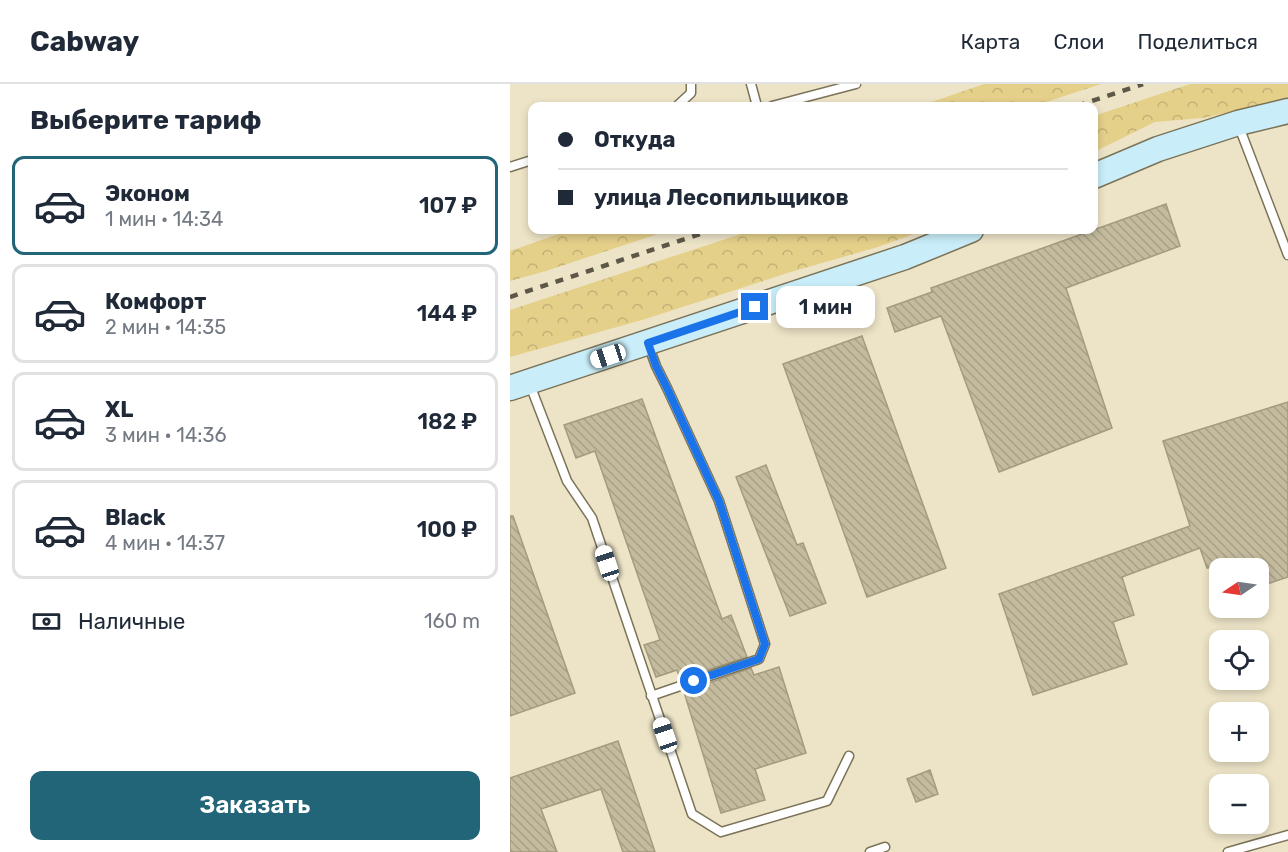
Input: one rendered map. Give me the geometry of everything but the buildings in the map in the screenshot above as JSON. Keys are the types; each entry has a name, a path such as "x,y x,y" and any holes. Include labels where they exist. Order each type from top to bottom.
{"main road":[{"path":"1098,174 1158,149 1238,123 1288,111"},
{"path":"519,385 905,257 961,234"}],"lane":[{"path":"681,102 691,93 691,84"},
{"path":"751,84 756,102"},
{"path":"787,102 856,84"},
{"path":"1238,123 1288,255"},
{"path":"510,166 528,161"},
{"path":"648,343 656,366 719,501 765,644 759,659 651,696"},
{"path":"519,385 567,481 592,518 692,814 721,832 827,801 849,756"},
{"path":"1228,852 1288,835"},
{"path":"870,852 885,847"}],"green space":[{"path":"984,84 1101,84 1046,102 932,102"},
{"path":"1190,84 1288,84 1288,99 1203,118 1155,122 1098,150 1098,115"},
{"path":"559,234 658,234 510,281 510,251"},
{"path":"741,234 914,234 642,320 510,357 510,310"}],"railway":[{"path":"1089,102 1143,84"},
{"path":"510,297 700,234"}],"route":[{"path":"694,681 759,659 765,644 719,501 656,366 648,343 755,307"}]}
